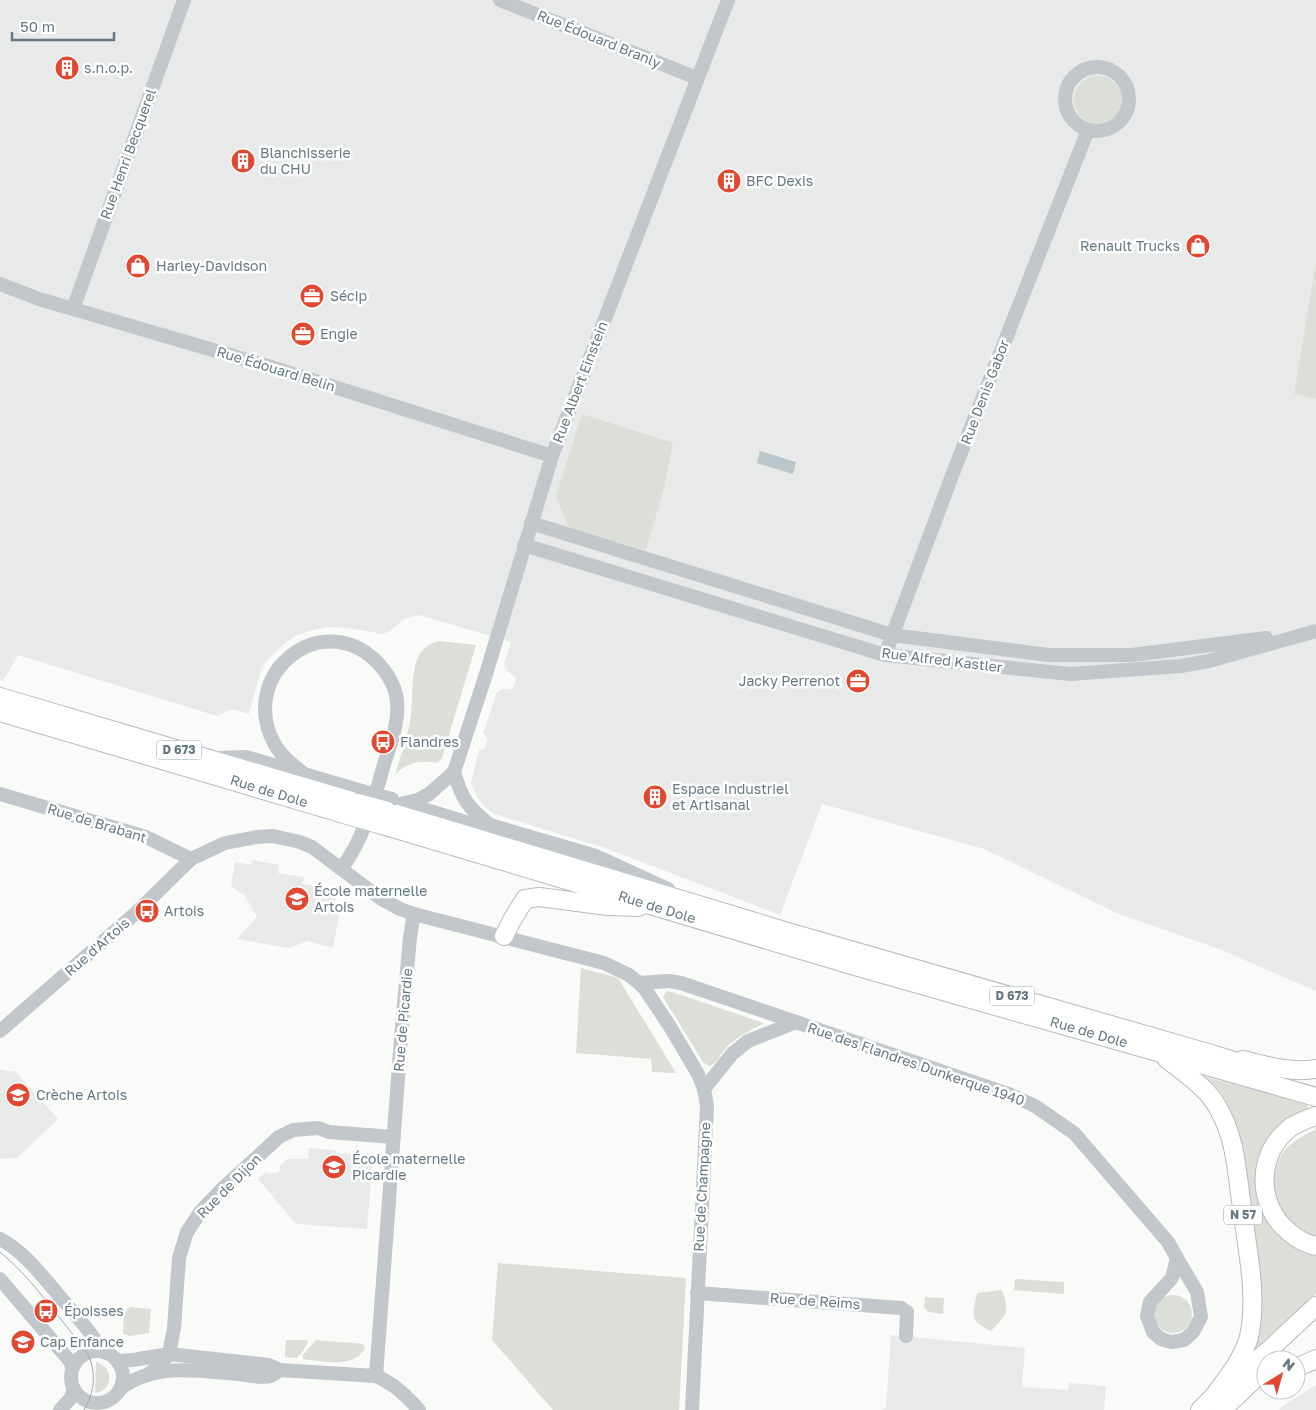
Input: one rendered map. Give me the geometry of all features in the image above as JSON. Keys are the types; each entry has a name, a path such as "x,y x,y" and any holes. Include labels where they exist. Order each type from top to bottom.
{"main road":[{"name":"Rue de Dole","path":"0,697 358,803"},
{"name":"Rue de Dole","path":"0,712 391,810 853,951 1215,1055 1272,1074 1316,1085"},
{"name":"Rue de Dole","path":"391,810 665,908 858,967 1316,1097"},
{"path":"504,936 525,899 539,898 608,906 665,908"},
{"name":"N 57","path":"1160,1053 1206,1092 1217,1106 1226,1122 1234,1152 1247,1243 1252,1310 1248,1338 1244,1350 1233,1370 1220,1405"},
{"path":"1215,1055 1286,1070 1304,1071 1316,1069"},
{"path":"1316,1116 1290,1128 1277,1142 1264,1170 1264,1182 1266,1198 1272,1214 1283,1228 1297,1239 1316,1246"},
{"name":"N 57","path":"1220,1405 1268,1351 1316,1306"},
{"path":"1286,1350 1316,1322"},
{"name":"N 57","path":"1200,1410 1220,1405 1256,1376"},
{"path":"1220,1405 1256,1389"}],"street":[{"name":"Rue Henri Becquerel","path":"73,309 184,0"},
{"name":"Rue Édouard Branly","path":"500,0 698,78"},
{"name":"Rue Albert Einstein","path":"454,772 486,674 552,456 728,0"},
{"path":"1096,66 1107,68 1117,73 1125,82 1129,92 1130,103 1126,114 1110,128 1099,131 1088,130 1073,120 1068,112 1065,102 1066,92 1069,83 1076,74 1096,66"},
{"name":"Rue Denis Gabor","path":"885,655 1088,130"},
{"name":"Rue Édouard Belin","path":"0,284 39,299 335,387 552,456"},
{"name":"Rue Alfred Kastler","path":"531,523 892,635 1048,655 1132,654 1314,631"},
{"name":"Rue Alfred Kastler","path":"524,546 885,655 1070,674 1200,663 1314,631"},
{"name":"Rue de Dole","path":"341,869 362,834 378,785 397,714 395,692 391,680 368,653 352,645 335,642 317,643 302,648 287,658 272,678 265,700 266,721 274,745 303,773 358,803 391,810 475,825 490,825 596,856 708,907"},
{"name":"Rue de Dole","path":"210,759 246,757 303,773"},
{"path":"391,810 429,794 454,772 466,803 473,812 490,825"},
{"name":"Rue de Brabant","path":"0,794 146,837 191,859"},
{"path":"191,859 225,843 238,840 273,836 300,842 312,847 380,898 414,914 604,963 617,968 639,982"},
{"name":"Rue d'Artois","path":"0,1031 138,912 191,859"},
{"name":"Rue de Picardie","path":"376,1376 393,1137 409,946 414,914"},
{"name":"Rue des Flandres Dunkerque 1940","path":"639,982 670,981 681,983 1011,1094 1035,1106 1080,1139 1168,1242 1197,1292 1201,1318 1193,1332 1184,1340 1171,1342 1161,1339 1153,1332 1147,1316 1150,1302 1172,1278 1177,1258"},
{"name":"Rue de Champagne","path":"639,982 669,1025 698,1074 704,1089 707,1113 692,1410"},
{"name":"Rue des Flandres Dunkerque 1940","path":"704,1089 732,1054 748,1041 796,1022"},
{"name":"Rue de Dijon","path":"169,1354 174,1328 179,1258 187,1232 201,1211 221,1190 279,1136 292,1130 318,1128 329,1132 393,1137"},
{"path":"0,1239 15,1248 32,1264 93,1336 104,1352 116,1360 123,1378 120,1389"},
{"path":"0,1279 69,1360 72,1367"},
{"name":"Rue de Reims","path":"697,1293 900,1308 907,1312 906,1336"},
{"path":"104,1352 87,1353 76,1360 70,1376 74,1390 82,1399 104,1405 128,1382 148,1374 158,1367 169,1354"},
{"path":"116,1360 133,1360 169,1354 269,1365 280,1370 376,1376 402,1390 419,1410"},
{"path":"148,1374 176,1370 206,1370 269,1377 280,1370"},
{"path":"60,1410 70,1399 74,1390"}],"shaded area":[{"path":"0,0 1316,0 1316,260 1294,394 1316,399 1316,991 1219,949 1119,914 984,849 822,804 780,915 608,849 495,814 479,800 471,783 479,750 485,748 488,738 483,734 497,692 502,689 513,689 516,678 506,670 504,664 511,642 419,615 404,619 390,631 383,634 328,627 295,636 267,660 261,670 249,714 232,709 217,716 18,655 3,681 0,680"},
{"path":"1098,76 1107,78 1115,83 1120,91 1122,100 1120,109 1115,117 1107,122 1098,124 1089,122 1081,117 1076,109 1074,100 1076,91 1081,83 1089,78"},
{"path":"1316,260 1316,399 1294,394"},
{"path":"582,414 673,443 664,488 646,550 570,529 556,496"},
{"path":"760,451 796,462 793,474 757,463"},
{"path":"439,641 476,645 442,758 437,763 414,763 404,767 395,775 410,722 416,663 421,653 428,646"},
{"path":"252,860 279,865 278,873 304,877 303,884 332,889 331,893 337,894 335,902 341,904 333,948 308,941 289,948 237,939 257,917 245,896 231,886 235,862 251,865"},
{"path":"581,968 618,978 676,1073 652,1072 651,1059 576,1053"},
{"path":"667,991 764,1023 734,1041 726,1048 717,1061 709,1066 703,1062 663,997"},
{"name":"Crèche Artois","path":"0,1069 15,1071 58,1119 17,1158 0,1159"},
{"path":"1205,1077 1307,1103 1308,1111 1258,1161 1256,1184 1260,1206 1271,1226 1287,1243 1303,1253 1316,1256 1316,1294 1256,1350 1253,1355 1262,1311 1249,1191 1237,1127 1225,1100"},
{"path":"1316,1129 1316,1237 1300,1231 1289,1223 1278,1204 1274,1182 1278,1161 1287,1147"},
{"path":"309,1148 335,1150 336,1153 373,1155 367,1229 296,1224 258,1179 266,1172 269,1174 279,1172 280,1166 287,1159 308,1159"},
{"path":"498,1263 686,1278 679,1410 553,1410 492,1340"},
{"path":"1015,1279 1064,1282 1064,1294 1014,1290"},
{"path":"1002,1290 1006,1304 1006,1313 991,1331 975,1320 974,1306 977,1293"},
{"path":"1173,1295 1180,1296 1186,1301 1191,1307 1191,1321 1186,1327 1180,1332 1173,1333 1166,1332 1160,1327 1155,1321 1154,1314 1155,1307 1160,1301 1166,1296"},
{"path":"925,1297 944,1298 943,1314 928,1312 924,1307"},
{"path":"130,1307 151,1309 149,1333 130,1336 123,1334 124,1313"},
{"path":"891,1335 1025,1348 1022,1387 1068,1390 1069,1383 1106,1386 1104,1410 882,1410 886,1407"},
{"path":"286,1340 307,1340 308,1342 297,1358 285,1357"},
{"path":"316,1340 363,1344 365,1349 353,1359 345,1361 328,1362 303,1359 303,1355"},
{"path":"96,1362 106,1368 109,1378 106,1388 95,1393"},
{"path":"1316,1385 1316,1410 1279,1410 1292,1400 1306,1400 1306,1391"}],"tram line":[{"path":"0,1252 35,1288 87,1353 93,1368 93,1381 90,1399 84,1410"}],"place":[{"name":"s.n.o.p.","path":"67,68"},
{"name":"Blanchisserie du CHU","path":"243,161"},
{"name":"BFC Dexis","path":"729,181"},
{"name":"Renault Trucks","path":"1198,246"},
{"name":"Harley-Davidson","path":"138,266"},
{"name":"Sécip","path":"312,296"},
{"name":"Engie","path":"303,334"},
{"name":"Jacky Perrenot","path":"858,681"},
{"name":"Flandres","path":"383,742"},
{"name":"Espace Industriel et Artisanal","path":"655,797"},
{"name":"École maternelle Artois","path":"297,899"},
{"name":"Artois","path":"147,911"},
{"name":"Crèche Artois","path":"18,1095"},
{"name":"École maternelle Picardie","path":"334,1167"},
{"name":"Époisses","path":"46,1311"},
{"name":"Cap Enfance","path":"23,1342"}]}
